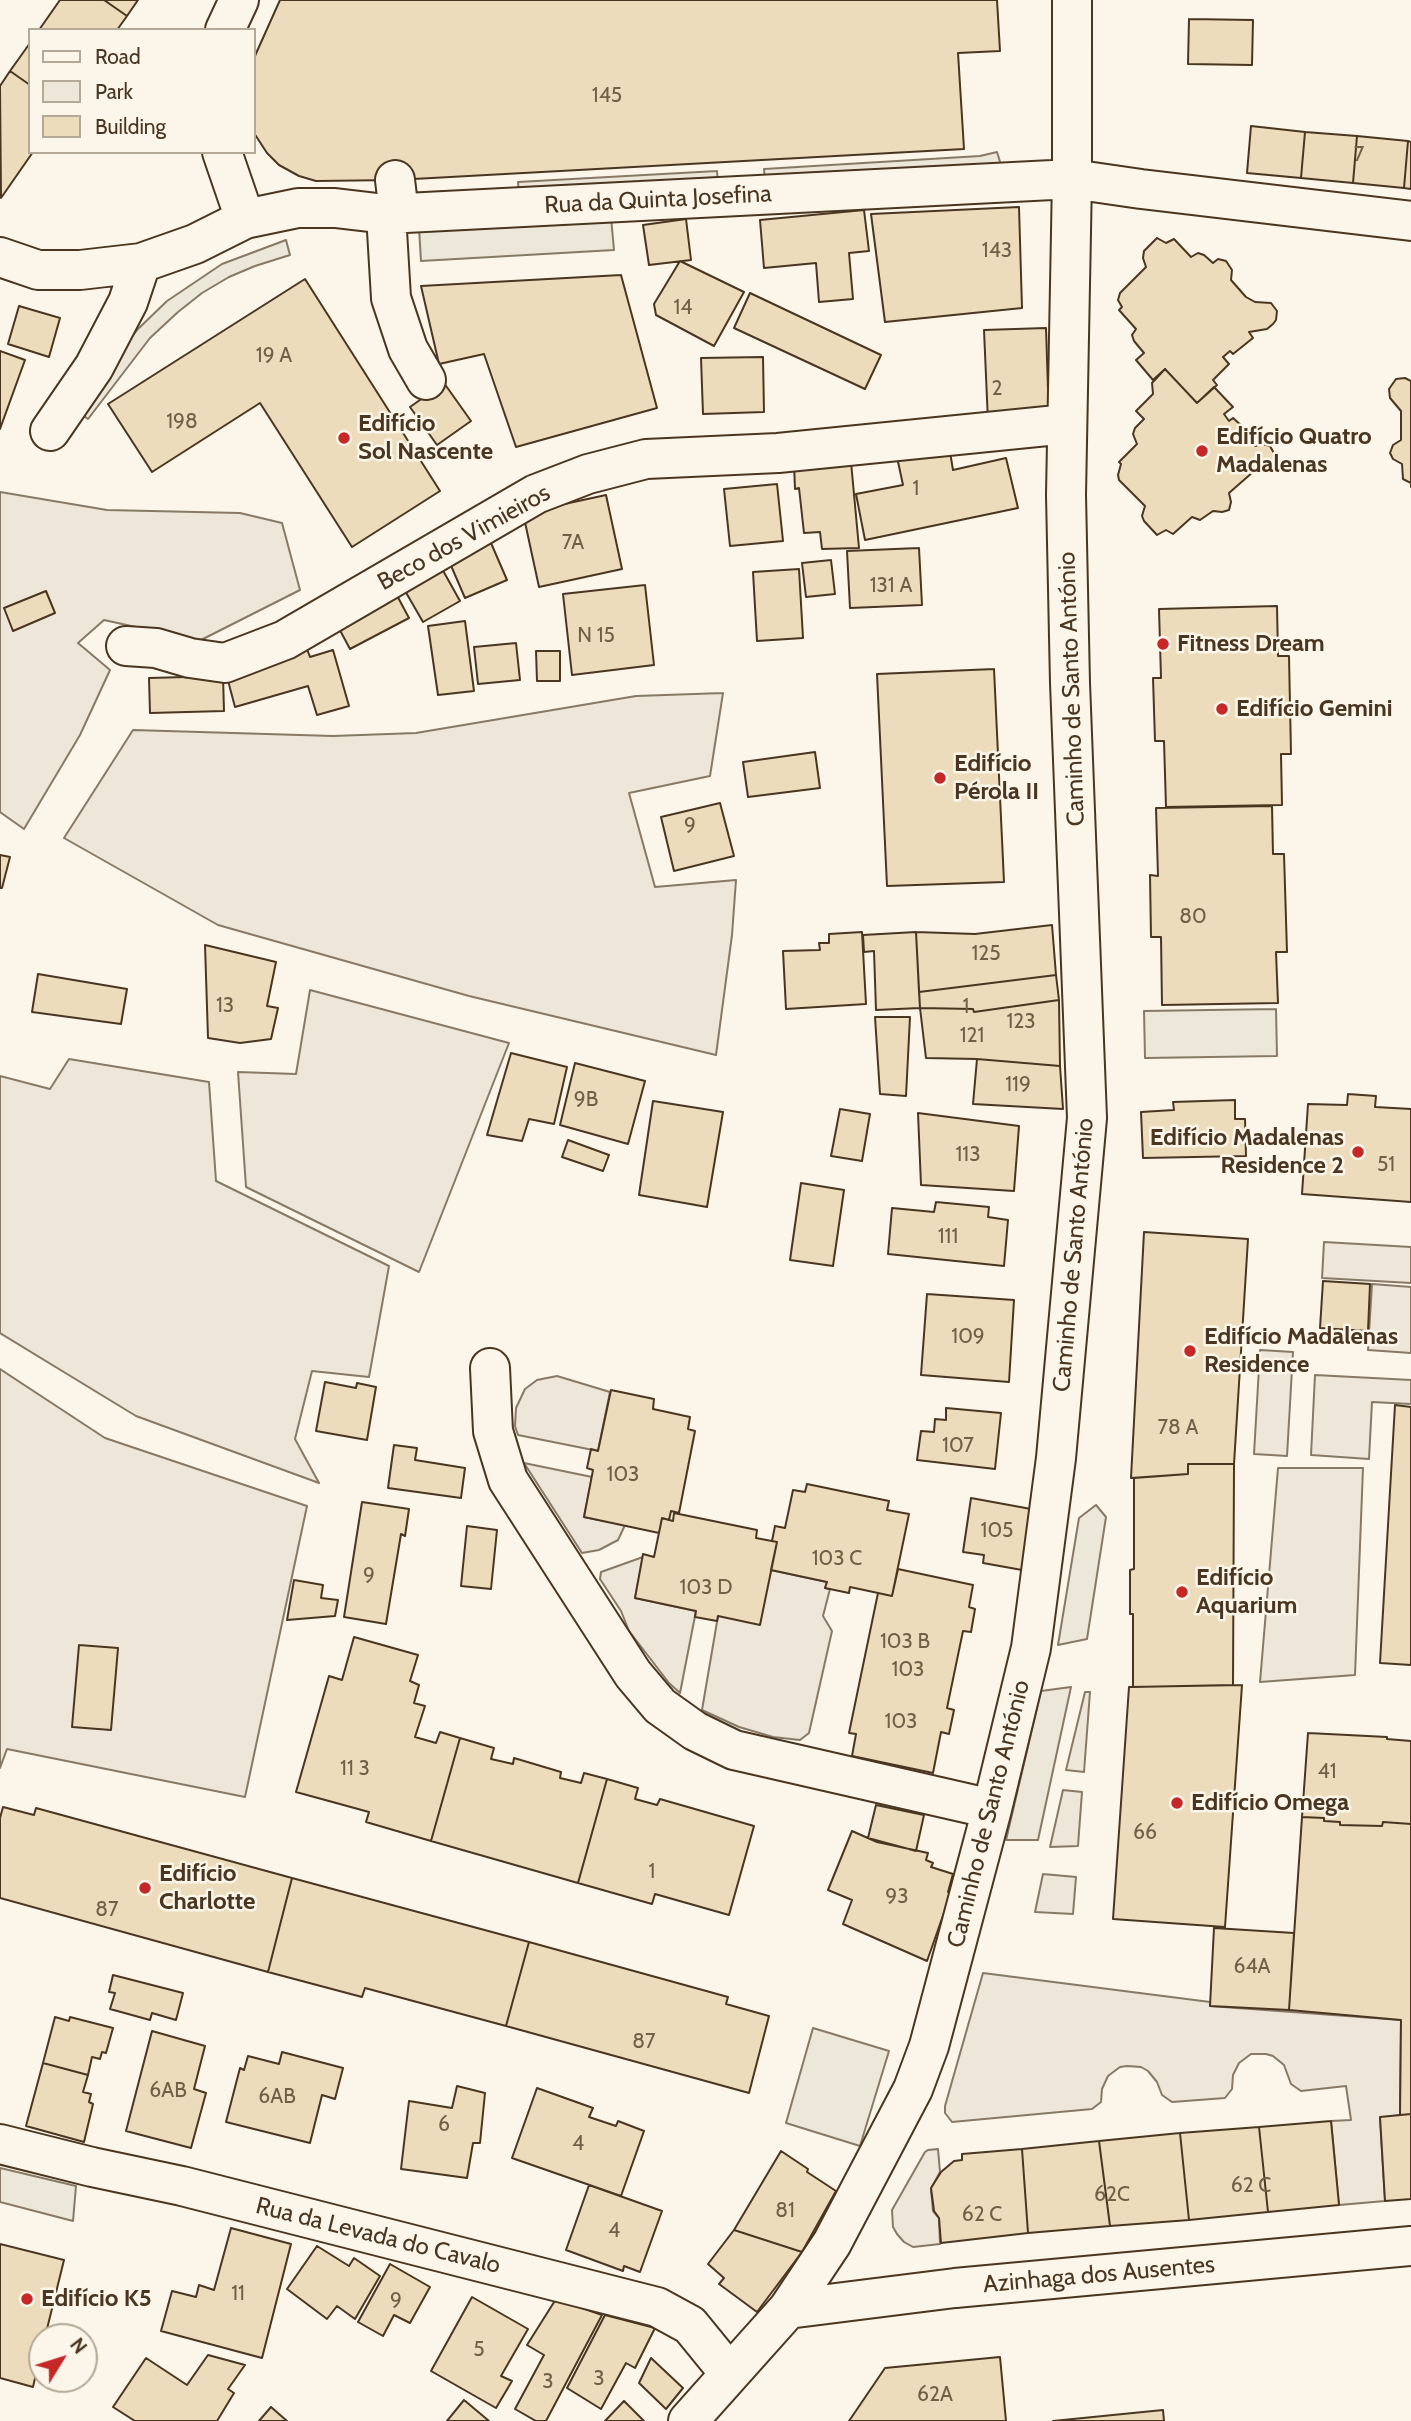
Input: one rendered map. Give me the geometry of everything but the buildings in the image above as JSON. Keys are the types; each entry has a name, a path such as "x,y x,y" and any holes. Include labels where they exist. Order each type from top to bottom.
{"street":[{"path":"226,28 239,0"},
{"name":"Caminho de Santo António","path":"688,2421 788,2309 832,2243 913,2089 929,2046 992,1809 1033,1635 1056,1458 1087,1118 1083,954 1070,683 1066,495 1072,178 1072,0"},
{"path":"223,154 245,219"},
{"name":"Rua da Quinta Josefina","path":"0,257 38,271 80,270 141,263 195,244 245,219 298,208 334,208 393,202 1072,178 1141,189 1411,221"},
{"path":"393,202 391,298 408,349 426,380"},
{"path":"50,431 94,367 128,302 141,263"},
{"name":"Beco dos Vimieiros","path":"126,646 156,648 191,658 225,663 285,640 536,494 588,474 646,459 778,453 1067,424"},
{"path":"490,1368 493,1431 508,1480 633,1674 660,1706 695,1731 734,1750 992,1809"},
{"name":"Rua da Levada do Cavalo","path":"0,2144 141,2176 657,2307 690,2325 730,2374"},
{"name":"Azinhaga dos Ausentes","path":"788,2309 955,2288 1411,2246"}],"green space":[{"path":"0,492 107,510 240,513 282,523 300,590 199,641 104,620 78,643 110,670 80,735 24,829 0,812"},
{"path":"723,693 710,776 629,793 655,887 736,880 732,935 716,1055 469,996 218,925 64,838 133,730 333,736 416,733 636,696"},
{"path":"310,990 509,1043 419,1272 246,1187 238,1072 296,1074"},
{"path":"69,1059 209,1082 216,1181 389,1266 369,1377 312,1371 295,1439 319,1483 136,1416 0,1333 0,1076 50,1089"},
{"path":"1324,1242 1411,1247 1411,1283 1322,1278"},
{"path":"1372,1284 1411,1287 1411,1353 1368,1350"},
{"path":"1260,1350 1293,1352 1287,1456 1254,1454"},
{"path":"0,1369 105,1438 307,1506 245,1797 7,1749 0,1768"},
{"path":"1315,1375 1411,1380 1411,1404 1372,1402 1369,1459 1311,1455"},
{"path":"557,1376 610,1392 598,1451 518,1435 515,1426 516,1408 525,1389 537,1380"},
{"path":"524,1463 592,1477 584,1517 625,1525 618,1540 599,1550 582,1553"},
{"path":"1278,1468 1363,1468 1355,1675 1260,1682"},
{"path":"643,1557 635,1598 696,1611 680,1693 669,1683 629,1631 621,1611 600,1579 601,1572"},
{"path":"771,1570 827,1582 825,1588 830,1589 823,1616 832,1631 809,1733 800,1740 773,1737 739,1727 702,1710 718,1616"},
{"path":"1085,1692 1090,1692 1084,1772 1066,1770"},
{"path":"1063,1790 1082,1792 1078,1846 1050,1847"},
{"path":"1043,1874 1076,1877 1073,1914 1035,1912"},
{"path":"983,1973 1210,2002 1210,2006 1401,2020 1400,2115 1380,2118 1385,2201 1339,2205 1331,2121 1351,2120 1346,2086 1301,2091 1291,2084 1284,2065 1266,2054 1251,2054 1239,2063 1233,2075 1232,2089 1225,2098 1172,2102 1162,2095 1157,2082 1148,2071 1141,2067 1127,2066 1120,2067 1108,2076 1102,2089 1101,2102 1092,2109 952,2122 945,2113 945,2106"},
{"path":"938,2149 940,2172 931,2189 933,2211 939,2218 940,2244 913,2247 904,2242 893,2227 892,2210 925,2152"}],"shaded area":[{"path":"997,152 1001,165 765,182 764,169 980,156"},
{"path":"717,171 718,184 519,195 518,182"},
{"path":"611,217 614,250 421,261 419,228"},
{"path":"286,240 290,255 229,277 178,312 150,338 88,419 75,409 138,329 167,301 222,264"},
{"path":"1276,1009 1277,1056 1145,1058 1144,1011"},
{"path":"1096,1505 1106,1517 1087,1639 1058,1645 1079,1518"},
{"path":"1071,1687 1038,1840 1006,1840 1041,1691"},
{"path":"813,2028 889,2051 860,2146 786,2123"},
{"path":"0,2168 76,2186 73,2221 0,2202"}],"place":[{"name":"Edifício Sol Nascente","path":"344,438"},
{"name":"Edifício Quatro Madalenas","path":"1202,451"},
{"name":"Fitness Dream","path":"1163,644"},
{"name":"Edifício Gemini","path":"1222,709"},
{"name":"Edifício Pérola II","path":"940,778"},
{"name":"Edifício Madalenas Residence 2","path":"1358,1152"},
{"name":"Edifício Madalenas Residence","path":"1190,1351"},
{"name":"Edifício Aquarium","path":"1182,1592"},
{"name":"Edifício Omega","path":"1177,1803"},
{"name":"Edifício Charlotte","path":"145,1888"},
{"name":"Edifício K5","path":"27,2299"}]}
